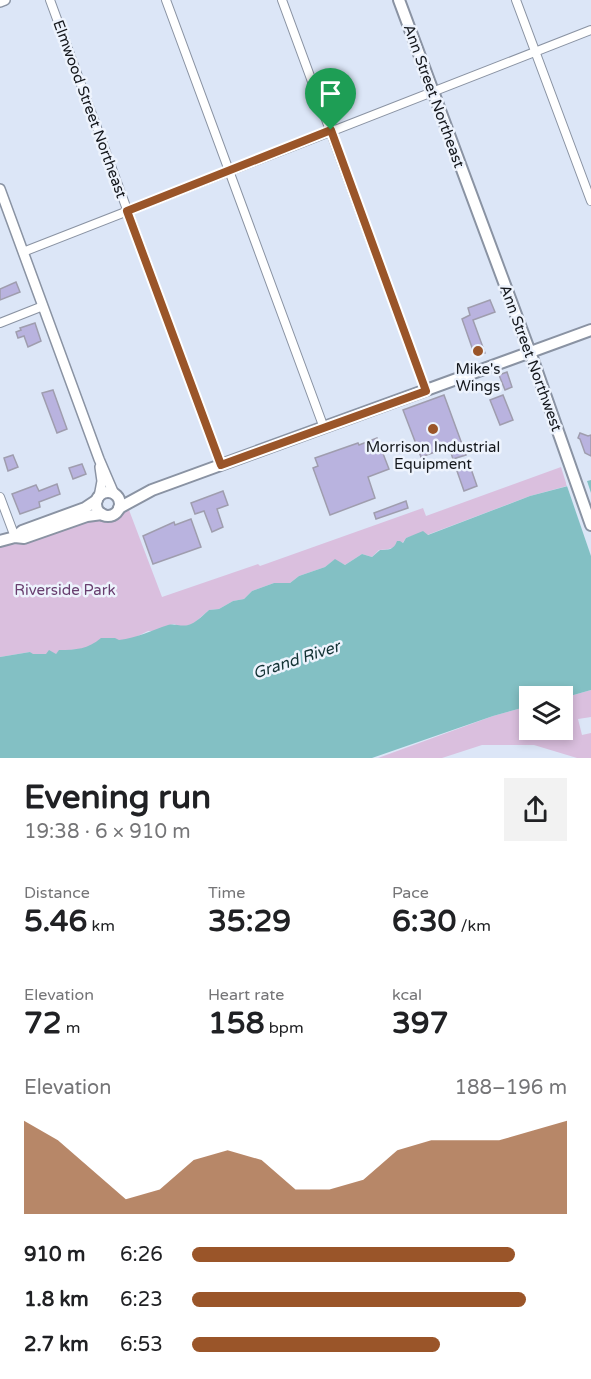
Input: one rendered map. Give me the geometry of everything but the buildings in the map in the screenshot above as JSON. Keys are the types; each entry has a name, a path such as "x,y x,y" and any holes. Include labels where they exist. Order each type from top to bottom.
{"main road":[{"name":"Ann Street Northeast","path":"399,0 470,193"},
{"name":"Ann Street Northwest","path":"470,193 591,525"},
{"path":"75,516 112,515 119,508 152,490 591,330"},
{"path":"115,495 152,490"},
{"path":"0,542 15,537 24,538 75,516 108,492 120,501 119,508"},
{"path":"98,498 97,506 102,514"}],"street":[{"path":"0,2 5,0"},
{"name":"Elmwood Street Northeast","path":"50,0 221,465"},
{"path":"166,0 324,428"},
{"path":"282,0 426,391"},
{"path":"516,0 591,201"},
{"path":"23,252 591,30"},
{"path":"0,189 99,459 115,495"},
{"path":"0,323 43,306"},
{"path":"98,498 102,482 99,459"},
{"path":"0,497 15,537"}],"green space":[{"name":"Riverside Park","path":"561,467 567,486 530,496 427,535 421,533 406,538 398,546 379,550 372,557 362,554 345,565 334,560 325,567 299,576 290,583 274,583 252,591 244,599 233,601 219,609 209,610 193,624 181,627 174,624 157,631 148,631 132,639 59,651 56,654 33,655 30,652 0,657 0,546 17,544 86,519 111,518 126,509 129,510 162,597 258,564 260,566 423,508 426,516"},
{"path":"591,690 591,717 578,719 582,735 591,733 591,758 577,758 534,745 482,745 442,758 378,758 519,709 519,740 573,740 573,695"}],"water":[{"name":"Grand River","path":"591,480 591,690 573,695 573,686 519,686 519,709 372,758 0,758 0,657 30,652 46,654 49,650 56,654 59,650 86,647 101,638 126,639 168,625 188,625 209,610 219,609 233,601 244,599 252,591 274,583 290,583 299,576 325,567 335,559 345,565 362,554 372,557 380,550 392,548 397,541 403,543 406,538 423,531 428,535 530,496"}],"pier":[{"path":"586,478 591,493 591,556 566,483"}],"place":[{"name":"Mike's Wings","path":"478,351"},
{"name":"Morrison Industrial Equipment","path":"433,429"}],"route":[{"path":"331,130 426,391 221,465 127,211 331,130"}]}
